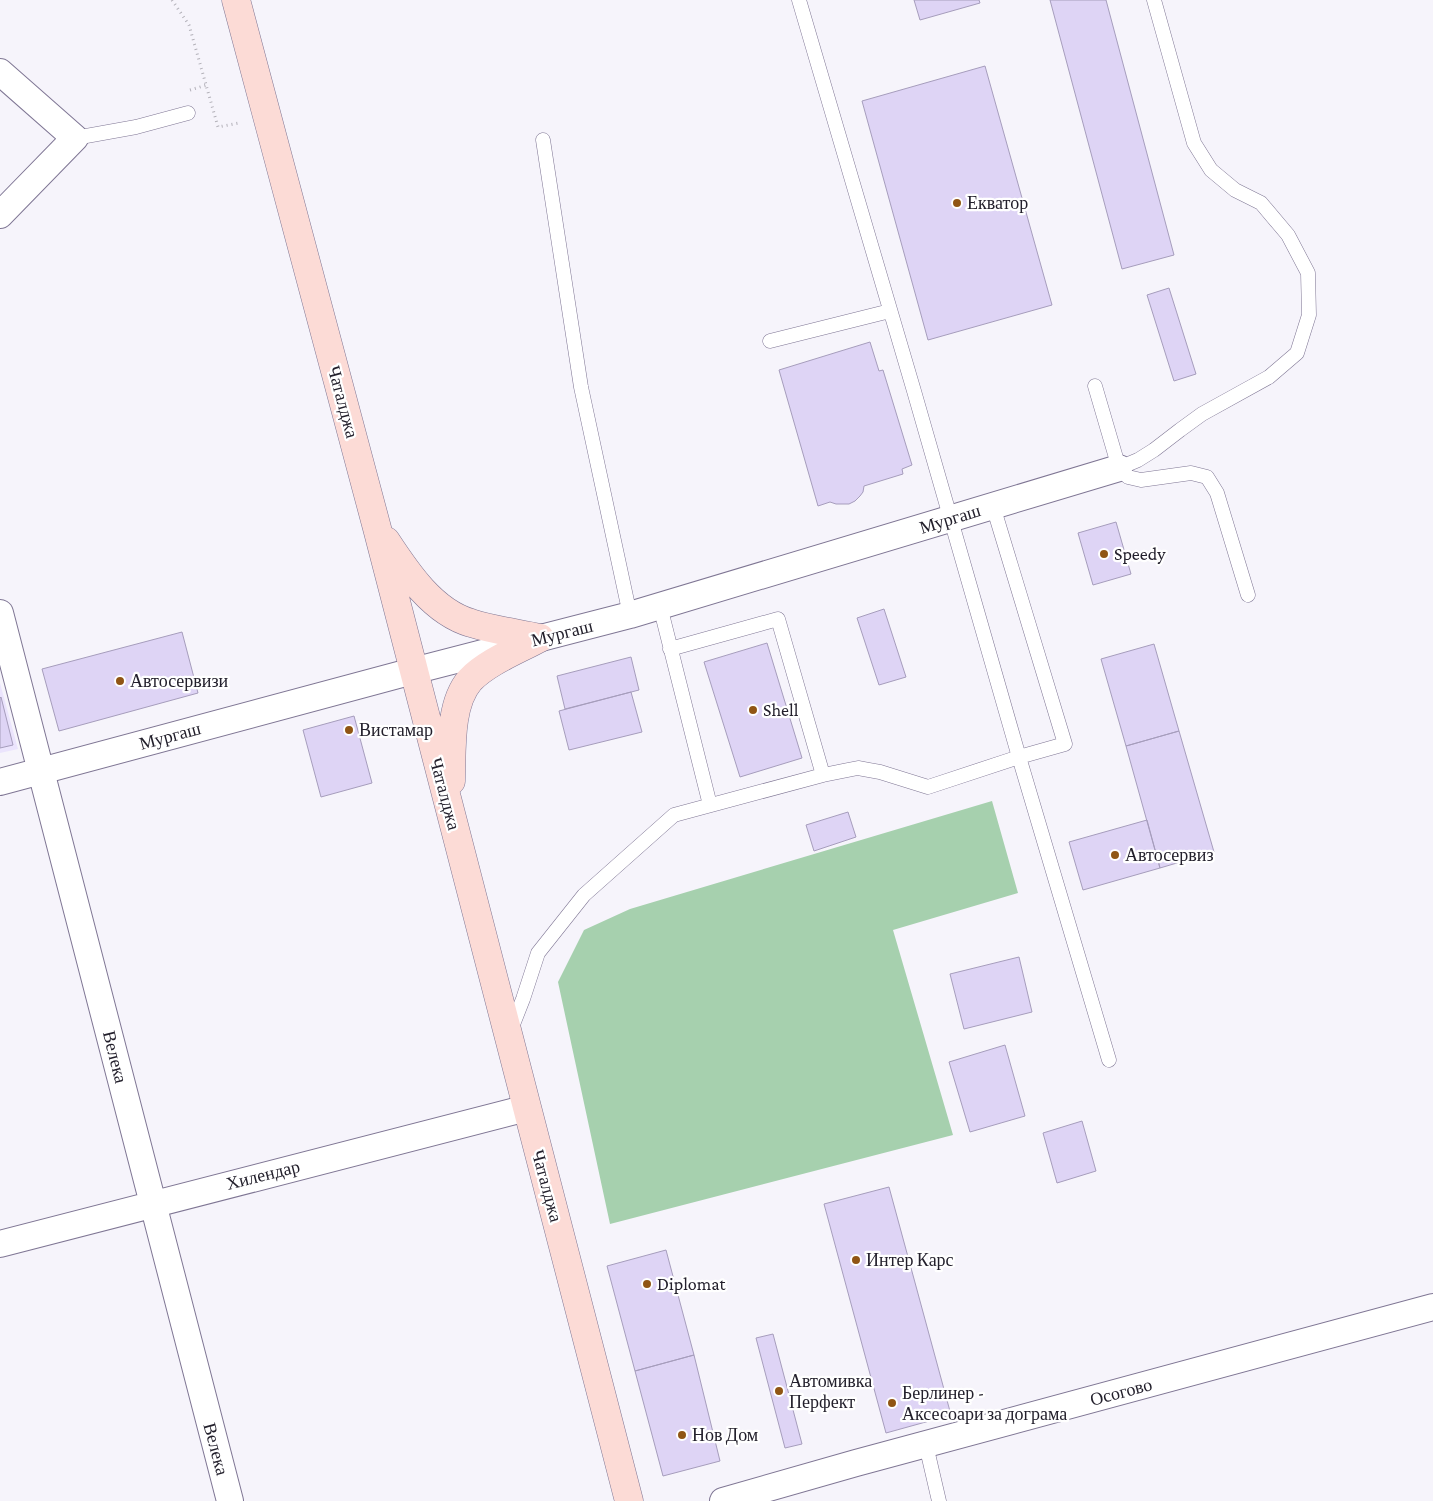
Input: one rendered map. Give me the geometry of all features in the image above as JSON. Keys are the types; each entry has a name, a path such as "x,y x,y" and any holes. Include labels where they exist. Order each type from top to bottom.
{"main road":[{"name":"Чаталджа","path":"236,0 377,528 629,1501"},
{"path":"377,528 398,560 420,587 439,606 471,623 540,638"},
{"path":"450,812 454,722 461,693 471,680 486,667 540,638"}],"street":[{"path":"0,72 75,138 0,215"},
{"name":"Мургаш","path":"0,782 413,670 630,615 1119,468"},
{"name":"Велека","path":"0,613 230,1501"},
{"name":"Хилендар","path":"0,1244 527,1108"},
{"name":"Осогово","path":"723,1501 1433,1307"}],"lane":[{"path":"799,0 1109,1060"},
{"path":"1119,468 1138,460 1154,450 1202,414 1269,377 1297,353 1309,315 1308,273 1288,235 1261,203 1235,190 1211,170 1194,143 1154,0"},
{"path":"75,138 136,127 188,113"},
{"path":"543,140 581,387 630,615"},
{"path":"770,341 890,311"},
{"path":"1094,386 1119,468 1128,477 1141,480 1191,473 1207,478 1217,493 1248,595"},
{"path":"508,1037 538,953 584,895 674,815 823,775 858,768 880,772 928,787 1019,756 1065,744 993,506"},
{"path":"660,606 710,806"},
{"path":"670,648 778,619 823,775"},
{"path":"926,1445 939,1501"}],"path":[{"path":"172,0 189,25 218,127 267,117"}],"shaded area":[{"path":"0,683 18,749 0,753"}],"green space":[{"path":"992,801 1018,893 893,930 953,1135 610,1224 558,982 584,930 630,909"}],"building":[{"path":"914,0 979,0 980,3 920,20"},
{"path":"1050,0 1106,0 1174,255 1122,269"},
{"name":"Екватор","path":"985,66 1052,305 928,340 862,101"},
{"path":"1169,288 1196,374 1174,381 1147,295"},
{"path":"870,342 879,371 883,370 912,465 902,469 903,474 864,486 860,496 849,504 830,502 818,506 779,370"},
{"name":"Speedy","path":"1116,522 1131,574 1093,585 1078,533"},
{"path":"884,609 906,677 879,685 857,618"},
{"name":"Автосервизи","path":"182,632 198,693 59,731 42,669"},
{"name":"Shell","path":"767,643 802,758 740,777 704,662"},
{"path":"1154,644 1179,731 1126,746 1101,659"},
{"path":"631,657 639,690 565,709 557,676"},
{"path":"631,692 642,732 569,750 559,711"},
{"path":"0,698 13,745 0,748"},
{"path":"354,716 372,783 321,797 303,730"},
{"path":"1179,731 1214,852 1160,868 1126,746"},
{"path":"848,812 856,837 814,851 806,825"},
{"name":"Автосервиз","path":"1147,820 1160,868 1083,890 1069,842"},
{"path":"1019,957 1032,1012 964,1029 950,974"},
{"path":"1005,1045 1025,1116 970,1132 949,1062"},
{"path":"1082,1121 1096,1171 1057,1183 1043,1133"},
{"path":"889,1187 951,1415 886,1433 824,1204"},
{"path":"666,1250 694,1355 635,1371 607,1266"},
{"name":"Автомивка Перфект","path":"773,1334 802,1444 785,1448 756,1338"},
{"path":"694,1355 720,1461 663,1476 635,1371"}],"place":[{"name":"Екватор","path":"957,203"},
{"name":"Speedy","path":"1104,554"},
{"name":"Автосервизи","path":"120,681"},
{"name":"Shell","path":"753,710"},
{"name":"Вистамар","path":"349,730"},
{"name":"Автосервиз","path":"1115,855"},
{"name":"Интер Карс","path":"856,1260"},
{"name":"Diplomat","path":"647,1284"},
{"name":"Автомивка Перфект","path":"779,1391"},
{"name":"Берлинер - Аксесоари за дограма","path":"892,1403"},
{"name":"Нов Дом","path":"682,1435"}]}
